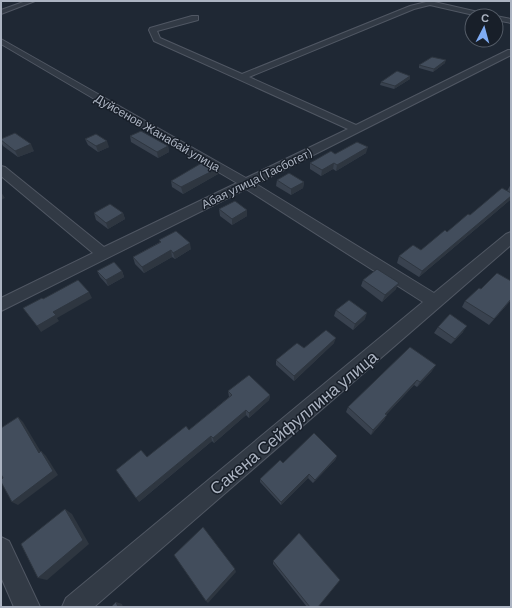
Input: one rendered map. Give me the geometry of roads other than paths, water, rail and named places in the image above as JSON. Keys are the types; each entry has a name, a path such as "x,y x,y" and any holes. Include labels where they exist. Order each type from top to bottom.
{"street":[{"path":"1,12 32,1"},
{"path":"242,77 412,7 430,3 464,11"},
{"path":"195,18 153,30 157,39 356,129"},
{"name":"Дуйсенов Жанабай улица","path":"1,41 246,183 435,302"},
{"name":"Абая улица (Тасбогет)","path":"1,305 511,52"},
{"path":"1,170 103,254"},
{"name":"Сакена Сейфуллина улица","path":"75,607 511,237"},
{"path":"1,549 27,607"}]}
